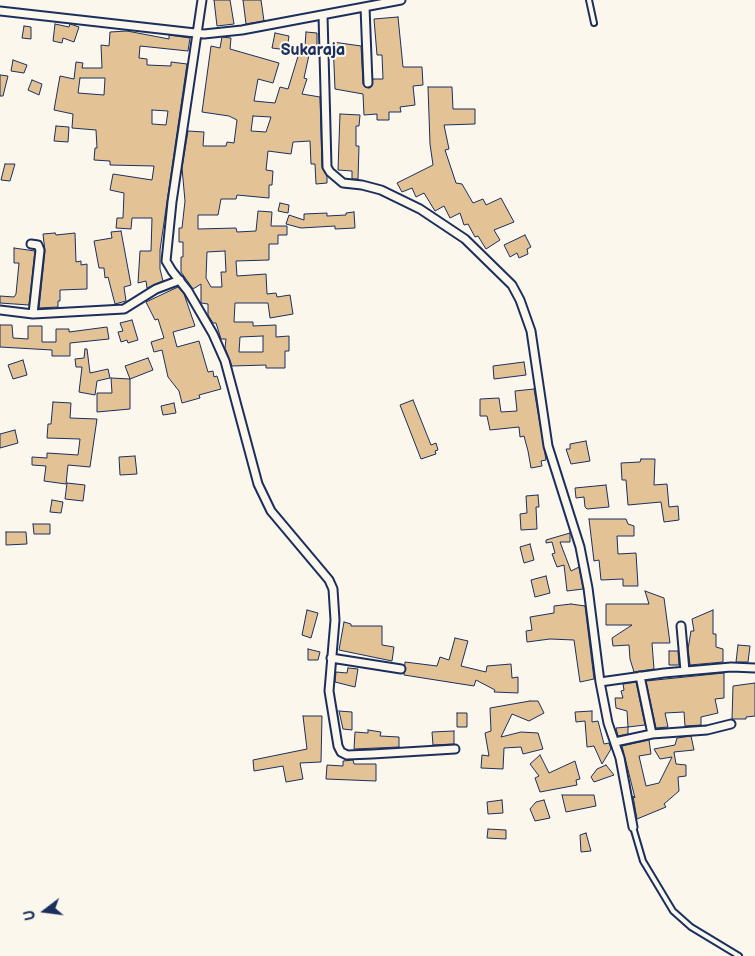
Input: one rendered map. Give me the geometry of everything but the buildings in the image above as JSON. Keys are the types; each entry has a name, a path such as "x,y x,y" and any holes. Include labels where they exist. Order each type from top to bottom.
{"street":[{"path":"202,0 166,261 213,334 224,361 258,484 271,511 331,584 335,599 335,620 329,691 338,746 341,752 347,755 455,749"},
{"path":"0,11 216,34 400,0"},
{"path":"365,7 368,83"},
{"path":"324,15 327,167 330,172 343,184 362,185 381,190 420,209 465,239 512,286 520,300 530,331 548,446 580,547 588,588 600,682 620,758 633,827"},
{"path":"31,244 38,245 40,250 33,314"},
{"path":"0,310 33,314 124,309 156,289 180,280"},
{"path":"681,626 685,671"},
{"path":"331,658 401,668"},
{"path":"600,682 685,671 731,667 755,668"},
{"path":"640,676 652,734"},
{"path":"615,742 652,734 707,730 731,724"}],"lane":[{"path":"589,0 594,23"},
{"path":"633,827 643,862 673,911 691,927 740,956"}],"district":[{"name":"Sukaraja","path":"313,51"}]}
